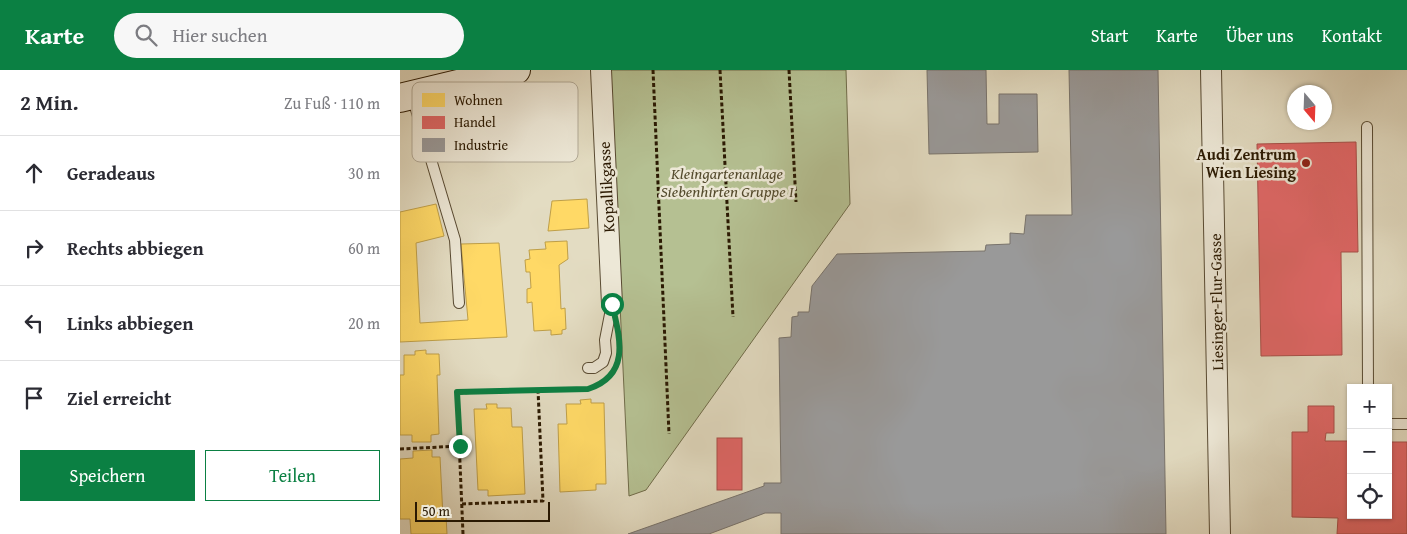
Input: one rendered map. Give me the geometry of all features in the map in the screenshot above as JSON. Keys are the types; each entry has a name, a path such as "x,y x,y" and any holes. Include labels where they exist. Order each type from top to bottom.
{"main road":[{"path":"449,82 468,76 516,70"}],"street":[{"name":"Kopallikgasse","path":"601,70 612,304"},
{"name":"Liesinger-Flur-Gasse","path":"1212,70 1220,534"}],"lane":[{"path":"406,96 412,114"},
{"path":"1367,127 1368,384"},
{"path":"428,162 455,240 459,303"},
{"path":"588,368 594,368 603,362 606,353 605,340 612,304"},
{"path":"1392,424 1407,424"}],"path":[{"path":"653,70 669,434"},
{"path":"720,70 733,317"},
{"path":"789,70 796,202"},
{"path":"463,534 457,392 588,389 599,385 613,371"},
{"path":"462,504 543,501 538,390"},
{"path":"400,449 460,446"}],"green space":[{"name":"Kleingartenanlage Siebenhirten Gruppe I","path":"609,70 846,70 850,204 646,490 629,496"}],"building: Wohnen":[{"path":"587,199 589,228 548,231 552,201"},
{"path":"436,204 444,236 416,243 420,323 468,320 461,244 499,243 507,337 400,342 400,212"},
{"path":"567,241 568,259 559,265 561,309 565,308 566,329 562,330 562,334 551,335 551,330 534,331 532,302 527,303 527,289 531,288 530,272 526,272 525,260 530,259 529,250 546,249 545,242"},
{"path":"426,350 426,354 439,354 440,375 437,375 439,434 431,435 431,442 412,442 412,435 400,435 400,375 404,375 404,355 415,355 415,351"},
{"path":"591,399 591,403 604,403 606,484 596,484 596,490 560,492 558,424 567,424 566,404 581,404 580,400"},
{"path":"486,404 497,404 497,408 511,408 512,427 522,427 525,494 488,496 488,490 478,490 474,409 487,409"},
{"path":"432,450 432,457 440,457 443,517 446,516 447,534 411,534 410,519 400,519 400,459 413,458 413,451"}],"building: Handel":[{"path":"1356,142 1358,252 1341,252 1342,355 1261,356 1257,144"},
{"path":"1308,406 1334,406 1334,433 1326,433 1325,441 1347,441 1347,519 1392,519 1392,442 1407,442 1407,534 1337,534 1338,518 1292,517 1292,432 1308,432"},
{"path":"717,438 742,438 742,490 717,490"}],"building: Industrie":[{"path":"927,70 986,70 987,124 999,124 999,94 1037,94 1038,152 929,154"},
{"path":"1069,70 1158,70 1166,534 781,534 781,513 765,513 709,534 628,534 764,486 764,483 781,483 779,338 791,337 792,317 798,316 798,312 809,312 812,286 837,254 985,251 986,245 1010,244 1010,233 1024,234 1026,215 1072,215"}],"place":[{"name":"Audi Zentrum Wien Liesing","path":"1306,163"}],"route":[{"path":"460,446 457,392 588,389 599,385 609,377 617,366 619,355 618,330 612,304"}]}
